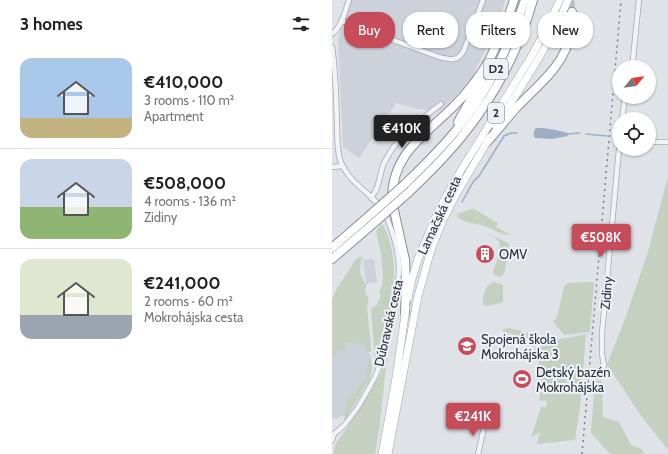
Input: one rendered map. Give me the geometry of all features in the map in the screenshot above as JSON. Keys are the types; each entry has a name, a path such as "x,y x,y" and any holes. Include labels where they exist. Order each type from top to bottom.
{"highway":[{"path":"455,132 460,118 478,87 505,26 514,0"},
{"name":"D2","path":"332,259 427,163 469,114 495,72 506,49 524,0"},
{"name":"D2","path":"332,248 408,193 453,147 476,118 502,76 524,28 533,0"},
{"path":"487,142 518,107 552,73 566,48"},
{"path":"405,313 405,260 392,201 393,186 396,174 404,157 416,142 465,95 490,59"}],"main road":[{"name":"Lamačská cesta","path":"382,454 396,378 405,313 418,259 439,209 531,57 560,0"},
{"name":"Lamačská cesta","path":"388,454 418,296 431,250 443,220 458,191 538,58 568,0"}],"street":[{"path":"332,34 335,32 341,21 349,0"},
{"path":"341,21 439,57 449,60 458,59 464,50 483,0"},
{"path":"633,60 639,0"},
{"name":"Dúbravská cesta","path":"332,48 338,151 343,166 350,177 358,187 380,205 384,212 398,257 399,268 383,351 376,375 348,422 343,428 334,434 332,440"},
{"path":"371,198 376,190 384,164 389,154 402,136 441,104"},
{"path":"656,142 668,142"},
{"name":"Zidiny","path":"604,366 602,354 602,333 618,156"},
{"path":"332,167 343,166"},
{"path":"478,454 484,423"}],"shaded area":[{"path":"350,0 505,0 502,12 466,12 466,48 486,48 471,79 456,96 440,111 418,109 396,103 359,158 343,147 338,39 343,17 344,15 344,48 395,48 395,12 345,12"},
{"path":"374,259 377,282 366,284 363,260"},
{"path":"343,341 365,345 370,355 370,372 369,378 346,415 337,419 332,418 332,348"}],"green space":[{"path":"668,176 668,450 639,413 607,364 625,319 648,252"},
{"path":"471,209 476,210 498,223 496,227 511,235 466,222 457,217 457,214"},
{"path":"382,224 387,232 391,247 394,276 376,360 371,311 372,308 377,305 381,296 379,292 382,286 383,276 381,254 376,231"},
{"path":"487,233 509,244 505,271 503,275 499,277 494,275 493,272 500,247 499,243 497,239"},
{"path":"359,257 363,257 360,271 366,285 365,291 369,300 367,306 371,352 367,352 365,345 347,342 345,352 336,351 335,357 332,356 332,299 337,288 355,260"},
{"path":"494,282 503,285 503,301 501,303 487,306 483,305 483,298 486,288"},
{"path":"594,282 590,332 564,335 553,321 557,317 564,287 568,283"},
{"path":"509,328 554,339 562,339 586,334 580,408 575,440 537,444 540,432 531,438 541,407 546,407 547,401 539,400 542,377 533,340 503,332 503,329"},
{"path":"387,357 375,454 333,454 336,443 372,389 380,375"},
{"path":"369,358 371,359 372,368 370,379 344,421 347,401 366,378"},
{"path":"595,380 602,381 603,417 619,422 631,445 642,449 644,454 610,454 591,433"}],"water":[{"path":"536,128 552,129 568,133 568,136 552,139 535,138 534,131"}],"waterway":[{"path":"462,202 473,182 479,176 504,136 511,133 517,133"},
{"path":"568,134 579,133"},
{"path":"586,134 607,136"}],"tunnel":[{"path":"570,0 572,12"}],"railway":[{"path":"582,454 621,0"}],"place":[{"name":"OMV","path":"485,254"},
{"name":"Spojená škola Mokrohájska 3","path":"467,346"},
{"name":"Detský bazén Mokrohájska","path":"522,379"}]}
